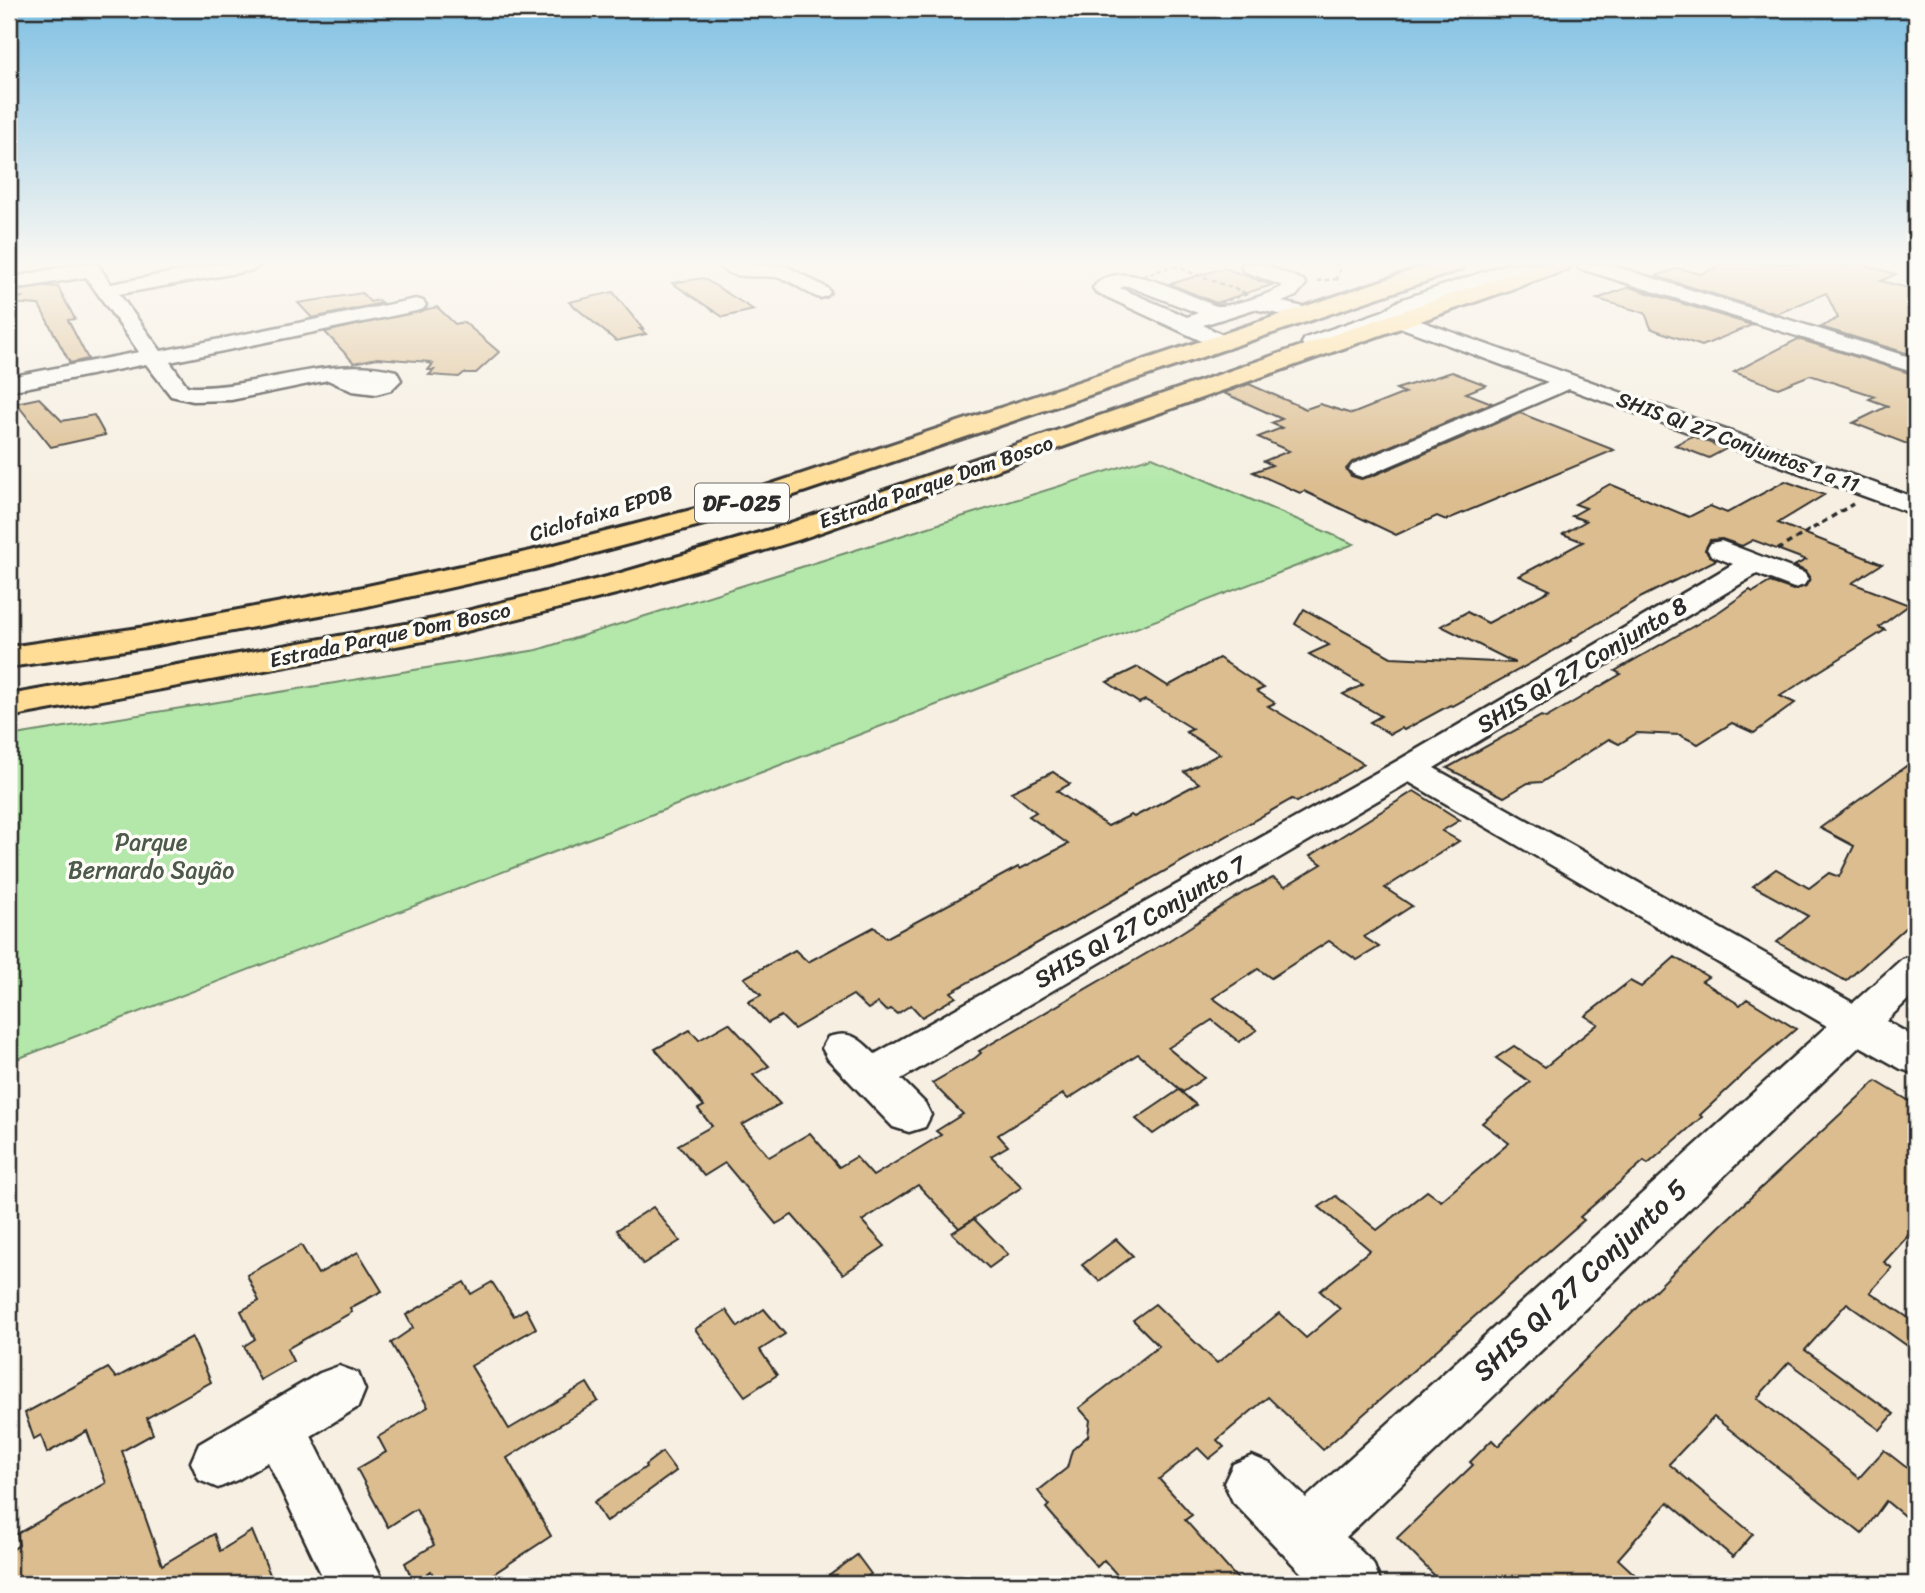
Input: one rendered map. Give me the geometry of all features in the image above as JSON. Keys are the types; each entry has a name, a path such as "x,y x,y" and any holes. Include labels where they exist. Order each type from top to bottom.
{"main road":[{"name":"Estrada Parque Dom Bosco","path":"9,657 146,637 331,603 534,560 713,513 1235,338"},
{"name":"Estrada Parque Dom Bosco","path":"9,706 434,629 617,584 787,534 1351,338"},
{"path":"1158,364 1159,371 1174,383 1201,391"}],"street":[{"path":"139,338 179,391 188,395 217,394 331,373"},
{"path":"9,384 247,338"},
{"path":"1212,338 1221,343"},
{"path":"1298,357 1303,349 1326,338"},
{"name":"SHIS QI 27 Conjuntos 1 a 11","path":"1450,338 1916,507"},
{"path":"1826,338 1916,366"},
{"path":"1389,482 1353,465 1569,381"},
{"path":"1721,549 1794,579"},
{"name":"SHIS QI 27 Conjunto 8","path":"1409,768 1755,563"},
{"path":"1409,768 1916,1058"},
{"name":"SHIS QI 27 Conjunto 7","path":"909,1115 857,1062 1409,768"},
{"name":"SHIS QI 27 Conjunto 5","path":"1306,1536 1854,1023 1916,969"},
{"path":"218,1462 340,1390"},
{"path":"278,1426 356,1584"},
{"path":"1252,1483 1352,1584"}],"path":[{"path":"1755,563 1853,504"}],"green space":[{"name":"Parque Bernardo Sayão","path":"1152,457 1354,544 9,1062 9,736 537,650"}],"building":[{"path":"57,338 77,338 88,359 70,363"},
{"path":"331,338 483,338 499,352 476,373 464,373 459,377 429,375 434,370 428,370 433,364 428,363 430,362 377,358 354,363"},
{"path":"1679,338 1720,338 1702,346"},
{"path":"1858,338 1916,338 1916,356"},
{"path":"1798,339 1916,375 1916,439 1907,444 1853,423 1888,406 1869,399 1875,396 1810,375 1778,388 1734,372"},
{"path":"1452,372 1486,385 1466,393 1492,403 1352,462 1346,469 1351,476 1361,479 1372,476 1520,413 1614,450 1446,520 1437,516 1396,535 1304,491 1300,493 1253,472 1272,465 1264,461 1289,451 1258,437 1282,428 1271,423 1282,419 1224,393 1249,384 1306,409 1320,404 1352,414 1405,393 1396,389"},
{"path":"39,398 62,421 94,415 105,435 51,447 16,403"},
{"path":"1692,436 1726,449 1709,458 1675,445"},
{"path":"1785,481 1824,495 1778,523 1882,564 1852,583 1909,605 1879,627 1885,630 1780,696 1795,703 1754,733 1732,723 1698,744 1680,735 1637,733 1619,744 1609,739 1542,782 1528,783 1504,797 1447,768 1541,716 1546,718 1621,674 1615,671 1720,611 1750,590 1753,592 1770,582 1793,590 1806,586 1810,578 1805,571 1794,566 1806,560 1753,540 1742,546 1722,539 1710,540 1705,550 1716,560 1642,597 1571,641 1453,706 1450,705 1404,730 1401,728 1390,734 1370,722 1381,716 1343,694 1363,685 1309,654 1329,645 1295,624 1304,609 1391,657 1515,663 1441,626 1467,612 1488,623 1550,590 1519,576 1583,542 1563,534 1586,521 1572,516 1586,508 1575,504 1610,484 1689,517 1710,506 1727,513"},
{"path":"1219,658 1264,688 1257,691 1275,703 1268,706 1364,764 1297,802 1292,799 951,992 956,997 922,1017 911,1005 897,1014 891,1009 886,1011 878,1003 868,1009 853,995 794,1029 781,1016 768,1023 748,1002 761,995 744,978 795,950 808,962 874,927 886,938 1018,867 1020,869 1068,844 1029,816 1036,812 1011,792 1053,772 1070,784 1057,791 1108,826 1131,815 1134,817 1199,783 1184,772 1220,754 1186,732 1193,729 1145,700 1139,703 1107,682 1138,667 1168,686"},
{"path":"1916,759 1916,918 1846,981 1777,942 1808,916 1753,886 1776,869 1809,888 1829,873 1839,877 1854,846 1820,828"},
{"path":"1414,791 1460,820 1442,831 1459,841 1385,888 1412,906 1364,937 1379,947 1357,960 1329,941 1271,978 1258,969 1213,998 1257,1030 1239,1042 1212,1020 1168,1048 1204,1078 1183,1092 1138,1054 1068,1099 1063,1094 998,1135 1008,1146 991,1156 1022,1187 959,1228 918,1185 862,1221 885,1246 843,1274 792,1215 776,1224 725,1163 704,1176 678,1145 712,1126 698,1109 704,1106 655,1049 690,1030 699,1040 729,1023 769,1066 753,1075 780,1104 742,1125 769,1157 810,1133 839,1167 856,1157 873,1176 941,1135 936,1131 963,1114 932,1083 975,1058 981,1053 979,1051 1168,941 1246,891 1273,878 1285,886 1322,864 1310,856"},
{"path":"1675,957 1708,977 1702,981 1740,1005 1747,999 1796,1029 1700,1115 1702,1117 1648,1164 1644,1161 1580,1217 1584,1220 1323,1450 1268,1397 1217,1440 1224,1447 1209,1459 1198,1448 1159,1479 1192,1515 1185,1520 1242,1584 1125,1584 1104,1560 1097,1567 1046,1508 1049,1505 1038,1491 1067,1468 1072,1450 1088,1436 1090,1420 1079,1408 1159,1346 1133,1320 1155,1304 1217,1363 1279,1313 1306,1338 1340,1309 1320,1291 1370,1250 1319,1207 1336,1196 1377,1230 1427,1191 1441,1201 1509,1143 1482,1123 1530,1082 1496,1058 1514,1046 1545,1067 1598,1024 1585,1016 1630,981 1641,987"},
{"path":"1876,1081 1916,1105 1916,1227 1884,1262 1892,1268 1870,1292 1916,1323 1916,1352 1847,1303 1805,1350 1894,1414 1880,1430 1789,1362 1757,1398 1859,1478 1884,1450 1916,1475 1916,1509 1908,1519 1886,1501 1862,1534 1714,1417 1669,1464 1753,1534 1733,1557 1668,1502 1618,1559 1645,1584 1443,1584 1397,1538 1473,1465 1470,1462 1492,1440 1498,1446 1720,1226"},
{"path":"1179,1090 1196,1105 1153,1134 1136,1119"},
{"path":"653,1207 680,1241 643,1264 617,1230"},
{"path":"974,1219 1008,1254 989,1268 952,1233"},
{"path":"1116,1239 1133,1256 1099,1281 1082,1265"},
{"path":"301,1245 318,1274 358,1252 382,1291 350,1308 352,1312 287,1349 293,1361 260,1380 244,1346 255,1339 241,1311 259,1301 247,1275"},
{"path":"464,1282 471,1294 492,1282 514,1316 526,1309 536,1328 471,1366 509,1429 587,1383 598,1401 507,1458 551,1536 478,1584 437,1584 431,1571 414,1583 405,1563 434,1545 416,1509 388,1527 357,1469 386,1452 378,1437 428,1407 391,1343 413,1328 406,1315"},
{"path":"764,1309 785,1334 760,1350 777,1375 745,1396 695,1329 726,1310 738,1327"},
{"path":"192,1337 211,1382 147,1418 153,1434 122,1451 162,1565 214,1534 220,1551 252,1531 274,1584 9,1584 9,1552 19,1545 17,1534 106,1483 87,1431 47,1453 41,1435 34,1439 25,1413 108,1368 116,1378"},
{"path":"662,1452 676,1471 606,1522 594,1502 646,1467 645,1465"},
{"path":"857,1555 871,1574 857,1584 818,1584"}]}
